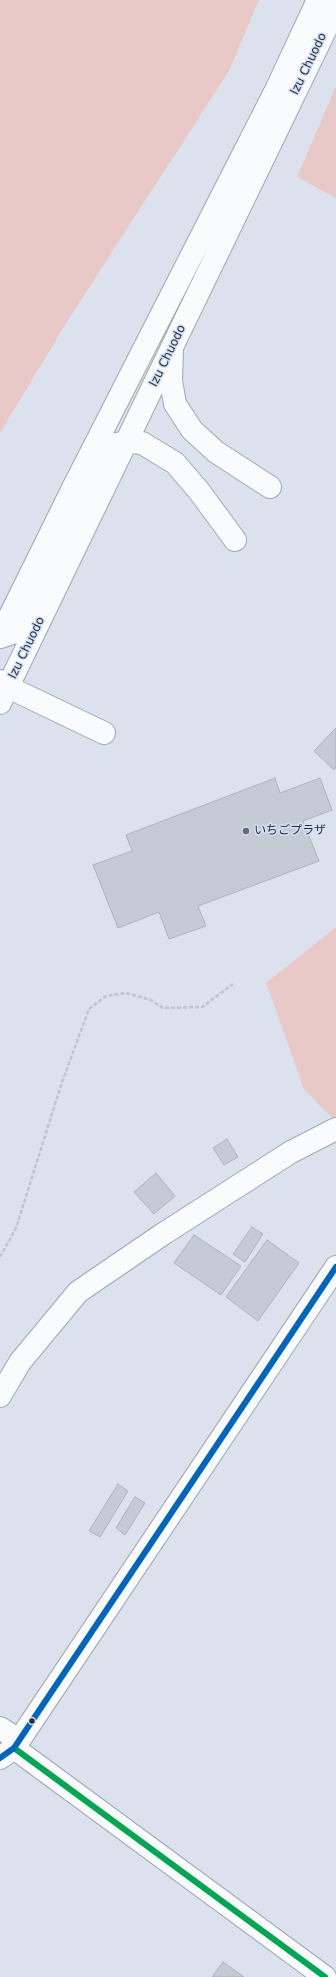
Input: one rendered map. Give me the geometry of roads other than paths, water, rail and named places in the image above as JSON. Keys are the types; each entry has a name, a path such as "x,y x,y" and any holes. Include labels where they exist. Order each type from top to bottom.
{"main road":[{"name":"Izu Chuodo","path":"0,637 73,488 276,90 318,0"},
{"name":"Izu Chuodo","path":"3,690 172,350 336,8"},
{"path":"172,350 171,381 175,404 192,430 216,452 270,487"},
{"path":"0,637 18,631 95,473 111,445 127,442 142,443 175,463 199,491 235,540"},
{"path":"3,690 104,733"},
{"path":"0,1396 20,1362 78,1292 163,1234 291,1152 336,1129"},
{"path":"11,1749 336,1268"},
{"path":"0,1728 11,1749 325,1977"}],"place":[{"name":"いちごプラザ","path":"246,831"}]}
